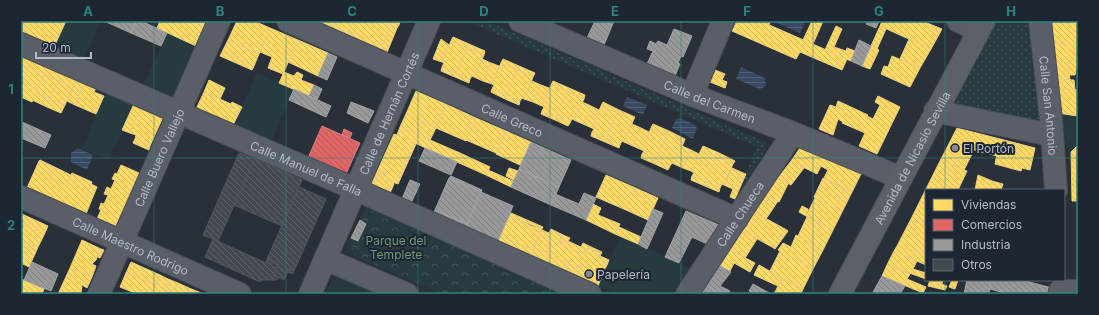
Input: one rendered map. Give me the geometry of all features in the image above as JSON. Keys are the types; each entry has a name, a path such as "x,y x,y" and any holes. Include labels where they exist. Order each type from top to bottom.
{"main road":[{"name":"Avenida de Nicasio Sevilla","path":"840,294 981,26"}],"street":[{"name":"Calle Buero Vallejo","path":"98,294 219,21"},
{"name":"Calle Greco","path":"288,21 737,219"},
{"name":"Calle de Hernán Cortés","path":"310,294 357,190 429,21"},
{"name":"Calle del Carmen","path":"520,21 692,95 793,133 901,178"},
{"path":"692,95 723,21"},
{"path":"958,21 981,26"},
{"name":"Calle San Antonio","path":"1040,21 1056,189"},
{"name":"Calle Manuel de Falla","path":"21,44 357,190 590,294"},
{"path":"935,111 1051,135"},
{"name":"Calle Chueca","path":"687,294 793,133"},
{"name":"Calle Maestro Rodrigo","path":"21,198 240,294"},
{"path":"325,259 408,294"}],"green space":[{"path":"66,21 101,21 84,60 54,47"},
{"path":"467,21 487,21 766,142 767,147 732,204 757,147"},
{"path":"996,21 1034,21 1040,118 1036,121 958,104 956,102 956,96"},
{"path":"167,33 196,46 173,99 143,86"},
{"path":"257,73 294,89 271,142 233,125"},
{"path":"106,92 134,104 109,160 82,148"},
{"path":"1058,113 1078,117 1078,145 1071,152 1061,142"},
{"name":"Parque del Templete","path":"366,207 561,294 442,294 345,252 351,238 358,241 366,224 360,220"},
{"path":"620,236 690,268 672,294 617,294 598,286"},
{"path":"334,274 380,294 325,294"}],"water":[{"path":"777,21 805,21 800,33 777,23"},
{"path":"741,67 765,78 766,86 760,89 736,79"},
{"path":"627,97 647,105 643,115 623,106"},
{"path":"680,118 695,125 697,128 693,139 672,128 676,119"},
{"path":"78,148 93,155 87,170 71,162 71,153"}],"building: Viviendas":[{"path":"21,21 31,21 28,28 21,25"},
{"path":"31,21 66,21 54,47 25,34"},
{"path":"160,21 192,21 204,26 196,46 157,28"},
{"path":"192,21 206,21 204,26"},
{"path":"237,21 254,21 270,28 259,54 228,40"},
{"path":"312,21 390,21 392,22 391,25 397,28 388,50 382,47 380,50 347,36 349,33 336,27 335,31"},
{"path":"325,21 339,21 337,26 332,24 330,27 327,25 328,22"},
{"path":"354,21 387,22 385,25 390,27 382,46 377,43 376,46 372,45 374,42 368,39 366,43 363,41 364,38 358,35 357,38 353,37 354,33 349,31"},
{"path":"390,21 400,21 399,25"},
{"path":"737,21 760,21 847,59 842,70 800,52 796,59 732,31"},
{"path":"760,21 770,21 769,25"},
{"path":"812,21 823,21 813,44 803,40"},
{"path":"882,21 922,21 942,29 931,49 880,26"},
{"path":"1052,21 1078,21 1078,55 1061,43 1054,43"},
{"path":"392,22 399,25 397,28 391,25"},
{"path":"21,25 28,28 25,34 21,32"},
{"path":"836,26 842,29 834,47 846,51 847,48 855,51 851,61 825,50"},
{"path":"880,26 886,29 877,49 871,46"},
{"path":"336,27 349,33 347,36 335,31"},
{"path":"270,28 298,40 283,74 268,68 272,57 260,52"},
{"path":"453,37 469,44 467,48 451,41"},
{"path":"441,39 449,45 442,62 433,59"},
{"path":"909,39 931,49 920,68 900,59"},
{"path":"228,40 259,54 254,66 222,52"},
{"path":"298,40 328,53 318,76 288,62"},
{"path":"451,41 467,48 456,73 442,67 444,63 442,62"},
{"path":"1051,43 1061,43 1078,55 1078,60 1068,61 1070,80 1055,79"},
{"path":"469,44 485,51 484,55 467,48"},
{"path":"871,46 879,50 870,69 862,66"},
{"path":"382,47 388,50 387,53 380,50"},
{"path":"467,48 484,55 474,77 472,76 470,79 456,73"},
{"path":"222,52 254,66 252,70 220,56"},
{"path":"21,55 33,60 23,82 21,81"},
{"path":"892,56 920,68 910,87 881,74 884,66 888,67"},
{"path":"482,59 491,63 483,81 474,77"},
{"path":"503,59 519,66 517,70 501,63"},
{"path":"33,60 47,67 38,89 23,82"},
{"path":"1078,60 1075,75 1069,75 1068,61"},
{"path":"491,63 499,66 492,84 483,81"},
{"path":"501,63 517,70 506,95 492,89 494,85 492,84"},
{"path":"519,66 535,73 533,77 517,70"},
{"path":"47,67 62,73 59,81 44,74"},
{"path":"442,67 456,73 455,77 441,71"},
{"path":"517,70 533,77 524,99 522,98 520,101 506,95"},
{"path":"715,70 725,74 722,80 727,82 725,88 710,82"},
{"path":"284,72 294,76 297,72 303,75 301,80 314,85 309,96 279,83"},
{"path":"62,73 77,79 73,87 59,81"},
{"path":"456,73 470,79 469,83 455,77"},
{"path":"44,74 59,81 50,99 36,93"},
{"path":"77,79 84,83 75,105 67,101"},
{"path":"1055,79 1074,80 1075,90 1055,88"},
{"path":"209,80 225,88 220,99 204,92"},
{"path":"59,81 73,87 65,105 50,99"},
{"path":"532,81 541,85 533,102 524,99"},
{"path":"553,81 569,88 567,92 551,85"},
{"path":"23,82 38,89 32,102 21,97 21,87"},
{"path":"84,83 96,88 94,92 104,96 96,114 75,105"},
{"path":"541,85 549,88 542,106 533,102"},
{"path":"551,85 567,92 556,117 542,111 544,107 542,106"},
{"path":"569,88 585,95 584,99 567,92"},
{"path":"1055,88 1077,90 1077,116 1058,113"},
{"path":"492,89 506,95 505,99 491,92"},
{"path":"416,91 446,104 436,128 406,114"},
{"path":"204,92 231,104 230,107 240,111 233,125 196,109"},
{"path":"567,92 584,99 574,120 572,119 570,123 556,117"},
{"path":"36,93 50,99 47,107 32,100"},
{"path":"506,95 520,101 519,105 505,99"},
{"path":"878,96 900,107 877,154 859,146 865,133 842,123 843,122 838,119 833,135 819,129 830,105 836,107 838,101 868,115 867,116 873,119 880,105 875,102"},
{"path":"50,99 65,105 61,113 47,107"},
{"path":"232,102 242,107 240,111 230,107"},
{"path":"582,102 591,106 583,124 574,120"},
{"path":"603,102 619,110 617,113 601,106"},
{"path":"134,104 141,108 130,133 122,130"},
{"path":"446,104 476,118 466,141 436,128"},
{"path":"591,106 599,110 592,128 583,124"},
{"path":"601,106 617,113 606,138 592,132 594,129 592,128"},
{"path":"141,108 163,117 150,146 135,139 136,135 130,133"},
{"path":"619,110 635,117 633,121 617,113"},
{"path":"542,111 556,117 555,120 541,114"},
{"path":"617,113 633,121 624,142 622,141 620,145 606,138"},
{"path":"406,114 436,128 430,140 400,127"},
{"path":"556,117 570,123 568,126 555,120"},
{"path":"476,118 506,131 496,153 466,140"},
{"path":"632,124 641,128 633,146 624,142"},
{"path":"653,124 669,131 667,135 651,128"},
{"path":"400,127 430,140 426,148 397,135"},
{"path":"641,128 649,132 642,150 633,146"},
{"path":"651,128 667,135 656,160 642,154 644,151 642,150"},
{"path":"957,128 1000,139 997,156 974,150 965,145 954,166 940,161"},
{"path":"506,131 531,142 520,165 496,154"},
{"path":"669,131 685,139 684,142 667,135"},
{"path":"592,132 606,138 605,142 591,136"},
{"path":"394,134 414,142 395,183 386,180 387,177 384,176 386,173 381,171 374,186 371,185"},
{"path":"667,135 684,142 674,164 672,163 670,166 656,160"},
{"path":"606,138 620,145 619,148 605,142"},
{"path":"135,139 150,146 149,150 133,143"},
{"path":"1000,139 1035,148 1030,170 1022,168 1021,171 995,164"},
{"path":"430,140 460,153 457,162 426,148"},
{"path":"414,142 416,144 398,184 395,183"},
{"path":"802,145 861,174 852,192 824,178 828,170 821,166 817,174 791,161"},
{"path":"965,145 974,150 964,170 954,166"},
{"path":"1078,145 1078,185 1076,185 1075,148"},
{"path":"682,146 691,150 683,168 674,164"},
{"path":"703,146 719,153 717,157 701,150"},
{"path":"1075,148 1078,201 1072,201 1071,152"},
{"path":"691,150 699,154 691,171 683,168"},
{"path":"701,150 717,157 706,182 692,176 694,173 691,171"},
{"path":"460,153 490,167 486,175 457,162"},
{"path":"719,153 735,161 733,164 717,157"},
{"path":"642,154 656,160 655,164 641,158"},
{"path":"717,157 733,164 724,185 722,184 720,188 706,182"},
{"path":"40,160 71,175 67,186 49,178 54,168 39,161"},
{"path":"656,160 670,166 668,170 655,164"},
{"path":"39,161 54,168 49,178 67,186 72,173 92,182 86,196 92,199 86,214 27,188"},
{"path":"791,161 804,168 791,185 778,178"},
{"path":"940,161 967,171 958,189 926,189"},
{"path":"121,165 139,173 115,227 97,219 101,210 99,209 101,203 104,204 115,180 112,179 115,173 117,174"},
{"path":"509,168 518,171 514,180 506,176"},
{"path":"732,168 741,172 735,186 726,182"},
{"path":"488,170 513,181 511,187 486,175"},
{"path":"381,171 386,173 384,176 387,177 386,180 392,182 387,192 374,186"},
{"path":"741,172 746,174 735,199 730,197 733,189 724,185 726,182 735,186"},
{"path":"606,175 636,188 626,210 596,197"},
{"path":"978,175 992,181 990,189 975,189"},
{"path":"692,176 706,182 705,186 691,180"},
{"path":"778,178 788,184 779,202 766,195"},
{"path":"823,178 845,189 835,209 814,197"},
{"path":"992,181 1003,184 1001,189 990,189"},
{"path":"392,182 394,184 390,193 387,192"},
{"path":"706,182 720,188 719,192 705,186"},
{"path":"91,184 97,187 92,199 86,196"},
{"path":"107,187 111,189 108,195 104,194"},
{"path":"636,188 658,198 648,220 626,210"},
{"path":"845,189 852,192 842,212 835,209"},
{"path":"924,193 925,194 925,225 910,221"},
{"path":"766,195 778,201 766,219 754,212"},
{"path":"815,198 842,212 833,230 806,216"},
{"path":"593,204 601,208 598,215 620,224 615,234 586,220"},
{"path":"802,206 808,209 806,216 799,212"},
{"path":"754,212 785,229 772,247 741,230"},
{"path":"511,213 543,227 542,229 514,218 510,215"},
{"path":"22,214 48,226 44,235 39,233 41,228 38,226 35,231 31,229 33,224 30,223 27,227 23,226 25,221 22,219 21,221"},
{"path":"510,215 531,226 542,229 533,250 500,236"},
{"path":"807,217 833,230 823,250 798,236"},
{"path":"22,219 25,221 23,226 27,227 30,223 33,224 31,229 35,231 38,226 41,228 39,233 44,235 38,247 33,245 31,250 28,248 30,243 25,242 23,247 21,246"},
{"path":"910,221 925,225 925,254 897,246"},
{"path":"619,227 641,237 638,244 615,234"},
{"path":"551,229 563,235 560,242 562,243 564,240 568,241 585,249 584,252 586,253 589,246 602,252 600,256 609,260 607,265 597,260 600,253 589,248 586,255 558,243 562,235 551,231 548,239 539,235 542,230 549,233"},
{"path":"785,229 788,231 775,249 772,247"},
{"path":"741,230 757,239 745,258 730,250"},
{"path":"551,231 562,235 558,243 586,255 589,248 600,253 597,260 607,265 597,283 589,280 593,272 588,270 584,278 577,275 581,266 578,265 574,273 566,270 570,262 566,260 563,268 555,265 559,257 556,255 552,264 545,260 548,252 543,250 539,258 532,255 539,235 548,239"},
{"path":"563,235 570,238 568,241 564,240 562,243 560,242"},
{"path":"796,235 823,250 813,269 778,250 783,243 791,247"},
{"path":"500,236 533,250 530,256 498,241"},
{"path":"82,240 101,249 96,260 92,264 96,266 92,277 70,268"},
{"path":"25,242 30,243 28,248 31,250 33,245 38,247 34,256 21,250 21,246 23,247"},
{"path":"583,243 589,246 586,253 584,252 585,249 581,247"},
{"path":"535,246 532,255 539,258 543,250 548,252 545,260 552,264 556,255 559,257 555,265 563,268 566,260 570,262 566,270 574,273 578,265 581,266 577,275 584,278 588,270 593,272 589,280 597,283 600,275 602,276 598,286 530,256"},
{"path":"897,246 925,254 925,265 894,251"},
{"path":"101,249 104,250 100,258 98,257"},
{"path":"21,250 34,256 29,267 21,263"},
{"path":"730,250 755,263 750,272 734,263 730,271 720,266"},
{"path":"780,251 813,269 803,289 770,271"},
{"path":"894,251 917,261 913,269 925,273 925,279 887,265"},
{"path":"131,262 160,275 156,285 126,273"},
{"path":"759,265 782,278 778,286 754,275"},
{"path":"887,265 910,274 907,279 926,287 923,293 882,276"},
{"path":"70,268 92,277 87,288 82,285 81,294 58,294"},
{"path":"126,273 156,285 152,294 137,294 120,287"},
{"path":"160,275 168,279 166,284 158,280"},
{"path":"782,278 803,289 801,294 774,294"},
{"path":"21,279 44,289 42,294 21,294"},
{"path":"168,279 178,283 176,288 166,284"},
{"path":"158,280 166,284 163,289 174,294 152,294"},
{"path":"930,281 933,281 947,286 945,290 928,286"},
{"path":"932,281 943,281 942,284"},
{"path":"952,281 958,281 955,289 949,287"},
{"path":"178,283 189,288 187,293 181,290 179,294 174,294 163,289 166,284 176,288"},
{"path":"189,288 204,294 187,294"},
{"path":"181,290 187,293 187,294 179,294"}],"building: Comercios":[{"path":"322,126 360,143 346,174 308,158"},
{"path":"344,129 352,133 350,138 342,135"}],"building: Industria":[{"path":"104,21 136,21 131,33"},
{"path":"136,21 141,21 167,33 161,46 131,33"},
{"path":"595,21 614,21 604,45 587,38"},
{"path":"868,21 879,21 876,28 866,24"},
{"path":"674,29 692,36 683,57 681,56 678,63 680,64 675,76 647,64 653,51 647,49 650,41 656,44 658,41 667,45"},
{"path":"859,40 871,46 862,66 851,61"},
{"path":"328,53 337,57 327,80 318,76"},
{"path":"314,85 322,89 317,100 309,96"},
{"path":"294,89 331,106 326,117 289,100"},
{"path":"351,102 374,111 368,123 347,113"},
{"path":"22,122 51,135 45,148 21,138"},
{"path":"531,142 571,160 559,187 519,169"},
{"path":"425,148 457,162 451,175 419,161"},
{"path":"519,169 559,187 551,205 511,187"},
{"path":"451,176 482,190 481,192 449,178"},
{"path":"449,178 481,192 467,224 435,210"},
{"path":"410,180 420,184 411,203 402,199"},
{"path":"481,192 513,206 498,241 466,227"},
{"path":"584,193 596,198 586,220 551,205 555,194 579,204"},
{"path":"653,209 663,213 647,249 638,244"},
{"path":"435,210 467,224 466,227 434,213"},
{"path":"686,211 719,225 707,244 692,237 679,263 665,257"},
{"path":"360,220 366,224 358,241 351,238"},
{"path":"32,262 58,274 51,291 24,280"},
{"path":"720,266 731,272 720,286 730,291 728,294 721,294 705,285"},
{"path":"882,276 905,286 900,294 872,294"},
{"path":"967,281 991,281 989,294 964,294"},
{"path":"991,281 1026,281 1052,288 1051,294 1008,294 990,289"},
{"path":"753,284 771,294 755,294 749,291"},
{"path":"705,285 721,294 700,294"}],"building: Otros":[{"path":"239,153 255,159 218,241 203,235"},
{"path":"255,159 302,180 282,226 234,205"},
{"path":"299,187 326,199 294,271 289,269 284,280 273,275 278,264 267,259"},
{"path":"213,239 266,263 267,259 278,264 273,275 278,277 277,280 261,280 260,282 205,257"},
{"path":"289,269 294,271 293,274 287,272"}],"place":[{"name":"El Portón","path":"955,148"},
{"name":"Papelería","path":"589,274"}]}
